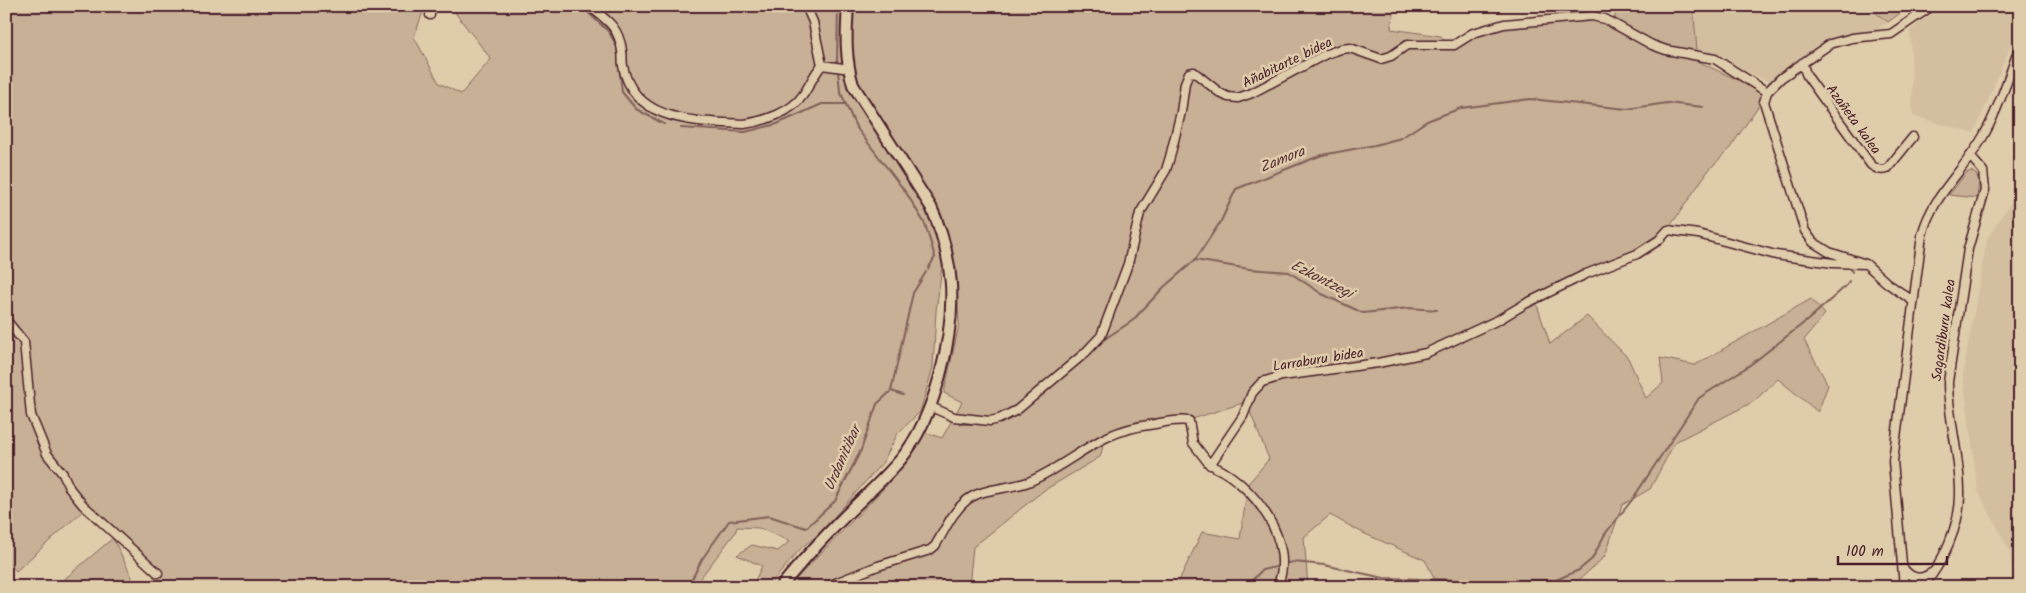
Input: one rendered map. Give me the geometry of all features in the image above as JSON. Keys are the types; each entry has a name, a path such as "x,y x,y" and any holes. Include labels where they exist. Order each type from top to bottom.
{"main road":[{"path":"848,6 852,56 864,97"},
{"path":"777,587 878,484 900,460 915,439 931,407 942,364 951,304 947,259 941,228 932,207 864,97 853,85 843,68 848,22"},
{"path":"843,68 850,65 852,56"},
{"path":"781,587 792,572"}],"street":[{"path":"589,6 611,22 620,38 623,66 632,89 650,107 680,119 744,124 762,120 778,114 797,103 825,66"},
{"path":"806,6 813,22 825,66"},
{"path":"1913,301 1887,284 1866,264 1829,252 1814,242 1805,231 1764,102 1767,92 1781,78 1823,48 1838,41 1891,34 1932,6"},
{"name":"Añabitarte bidea","path":"931,407 954,416 990,421 999,419 1017,410 1085,353 1101,336 1128,264 1140,213 1166,170 1181,112 1185,83 1189,73 1194,72 1228,97 1238,98 1252,93 1326,54 1341,49 1355,50 1372,57 1381,58 1391,56 1407,45 1454,45 1473,33 1504,24 1592,16 1605,19 1666,50 1715,58 1767,92"},
{"path":"1905,587 1893,461 1925,222 1938,198 1985,134 2020,46"},
{"name":"Azañeta kalea","path":"1802,63 1807,76 1876,169 1882,171 1887,169 1913,137"},
{"path":"825,66 843,68"},
{"name":"Sagardiburu kalea","path":"1905,587 1922,584 1934,570 1951,537 1960,495 1948,402 1948,382 1968,249 1985,185 1982,170 1970,156"},
{"name":"Larraburu bidea","path":"825,587 878,566 930,550 935,546 954,512 968,498 980,493 1007,489 1026,483 1066,463 1106,437 1122,431 1176,420 1189,421 1192,443 1210,465 1243,416 1252,393 1262,382 1282,376 1378,363 1426,353 1498,320 1525,304 1586,274 1637,254 1659,240 1668,230 1698,234 1776,256 1833,263 1866,264"},
{"path":"6,321 24,342 29,405 46,454 63,474 70,489 84,505 158,573"},
{"path":"1215,467 1233,477 1250,492 1273,530 1282,558 1281,574 1277,587"},
{"path":"1902,567 1922,584"}],"shaded area":[{"path":"6,6 425,6 414,37 439,83 461,94 491,59 450,6 1394,6 1391,29 1441,36 1452,49 1475,36 1504,28 1591,19 1602,21 1615,27 1615,6 1693,6 1697,50 1695,60 1740,81 1743,75 1767,93 1730,148 1708,171 1673,222 1652,247 1530,300 1536,302 1550,344 1587,316 1628,358 1646,398 1663,383 1660,358 1695,365 1811,299 1825,314 1804,340 1828,385 1818,412 1778,379 1753,402 1675,442 1650,489 1622,505 1605,556 1577,582 1585,587 1438,585 1425,560 1363,533 1330,515 1304,537 1308,587 1176,587 1202,532 1240,539 1248,484 1269,459 1246,402 1189,420 1106,435 1100,457 1043,491 973,547 969,587 839,587 838,582 818,587 788,587 887,485 924,432 942,438 962,402 944,393 959,325 956,268 942,266 936,311 933,367 920,412 898,433 883,462 818,535 802,547 768,587 752,587 762,566 737,555 752,545 778,551 790,541 759,528 737,527 735,533 698,581 698,587 155,587 152,565 85,509 16,571 6,561"},
{"path":"1693,6 1867,6 1888,22 1871,34 1849,35 1771,83 1742,69 1723,56 1697,50"},
{"path":"1867,6 1910,6 1888,22"},
{"path":"1942,6 2020,6 2020,24 1974,133 1913,116 1910,30"},
{"path":"1971,171 1976,174 1979,181 1977,198 1949,195 1966,173"},
{"path":"2020,188 2020,587 2013,587 2010,551 1978,491 1963,375 1987,239"},
{"path":"113,538 132,577 125,587 55,587"}],"waterway":[{"path":"581,6 609,32 617,47 622,92 636,109 664,124"},
{"path":"837,64 838,6"},
{"name":"Urdanitibar","path":"838,71 840,91 856,127 907,194 925,224 935,257 928,269"},
{"name":"Zamora","path":"1100,342 1132,321 1164,287 1195,260 1221,221 1236,189 1322,155 1401,138 1427,121 1461,108 1530,99 1627,109 1667,103 1703,107"},
{"path":"681,128 745,132 777,124 822,104 845,104"},
{"name":"Ezkontzegi","path":"1195,260 1249,269 1289,272 1322,294 1363,313 1409,308 1437,310"},
{"path":"1850,267 1852,272"},
{"name":"Urdanitibar","path":"688,587 702,559 729,521 769,516 806,528 835,501 861,450 877,404 891,391 913,293 926,272"},
{"path":"1284,564 1294,562 1324,565 1384,578 1464,580 1556,580 1579,570 1592,559 1605,534 1632,500 1699,398 1750,365 1809,319 1847,285 1849,281"},
{"name":"Zamora","path":"1027,407 1052,386"},
{"path":"891,391 903,395"},
{"name":"Zamora","path":"960,424 986,424"},
{"path":"1246,587 1262,570 1280,566"}]}
